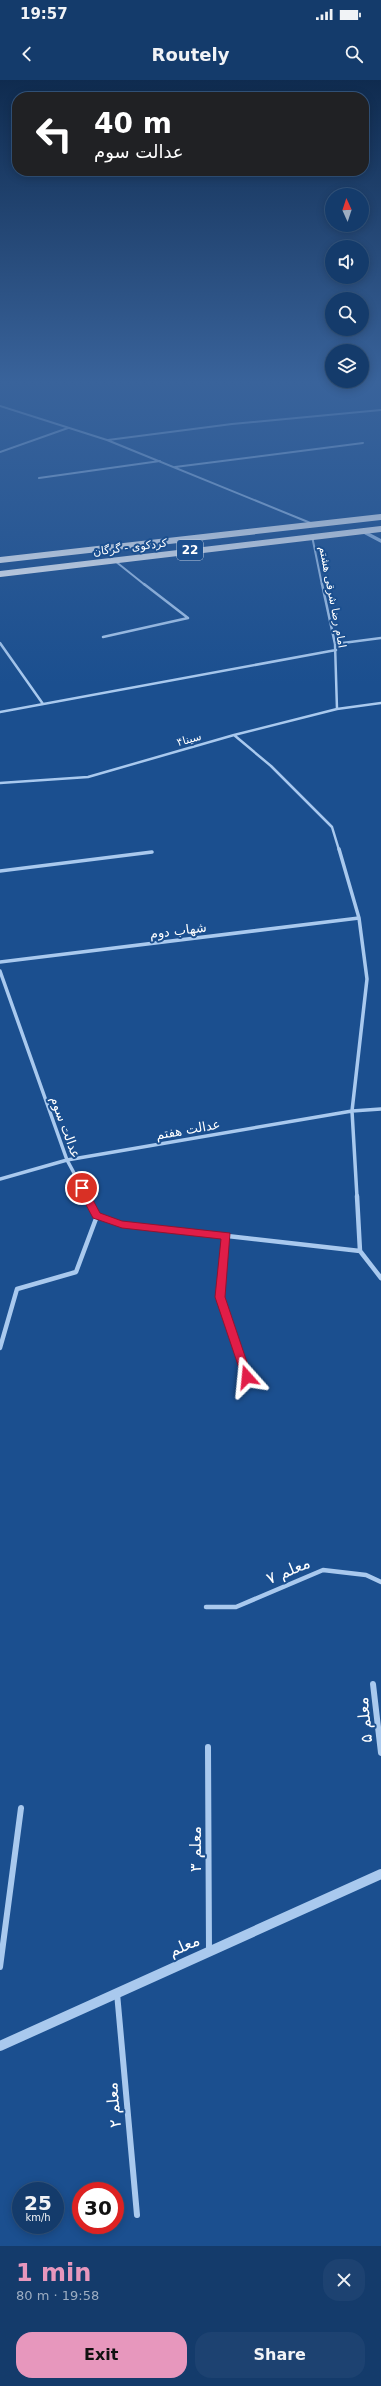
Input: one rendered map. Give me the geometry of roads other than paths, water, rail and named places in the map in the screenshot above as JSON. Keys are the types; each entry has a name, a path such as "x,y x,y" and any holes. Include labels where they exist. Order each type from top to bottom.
{"highway":[{"name":"22","path":"0,560 381,517"},
{"name":"کردکوی - گرگان","path":"0,574 113,559 381,529"}],"street":[{"path":"211,482 313,524"},
{"path":"362,531 381,541"},
{"name":"امام رضا شرقی هشتم","path":"312,536 336,650 337,709"},
{"path":"103,637 188,618 113,559"},
{"path":"335,644 381,638"},
{"path":"0,643 43,704"},
{"path":"0,712 336,650"},
{"name":"سینا۳","path":"0,783 88,777 234,735 337,709 381,703"},
{"path":"234,735 271,766 332,827 359,918 367,979 352,1111 360,1251 381,1278"},
{"path":"0,871 152,852"},
{"name":"شهاب دوم","path":"0,962 359,918"},
{"name":"عدالت سوم","path":"0,971 67,1160 97,1216"},
{"name":"عدالت هفتم","path":"0,1179 67,1160 352,1111 381,1109"},
{"path":"0,1348 17,1289 76,1272 97,1216 122,1224 360,1251"},
{"path":"226,1236 220,1297 247,1377"},
{"name":"معلم ۷","path":"206,1607 236,1607 323,1570 366,1575 381,1582"},
{"name":"معلم ۵","path":"373,1684 381,1753"},
{"name":"معلم ۳","path":"208,1747 209,1952"},
{"path":"0,1967 21,1808"},
{"name":"معلم","path":"0,2046 381,1874"},
{"name":"معلم ۲","path":"117,1993 137,2215"}]}
